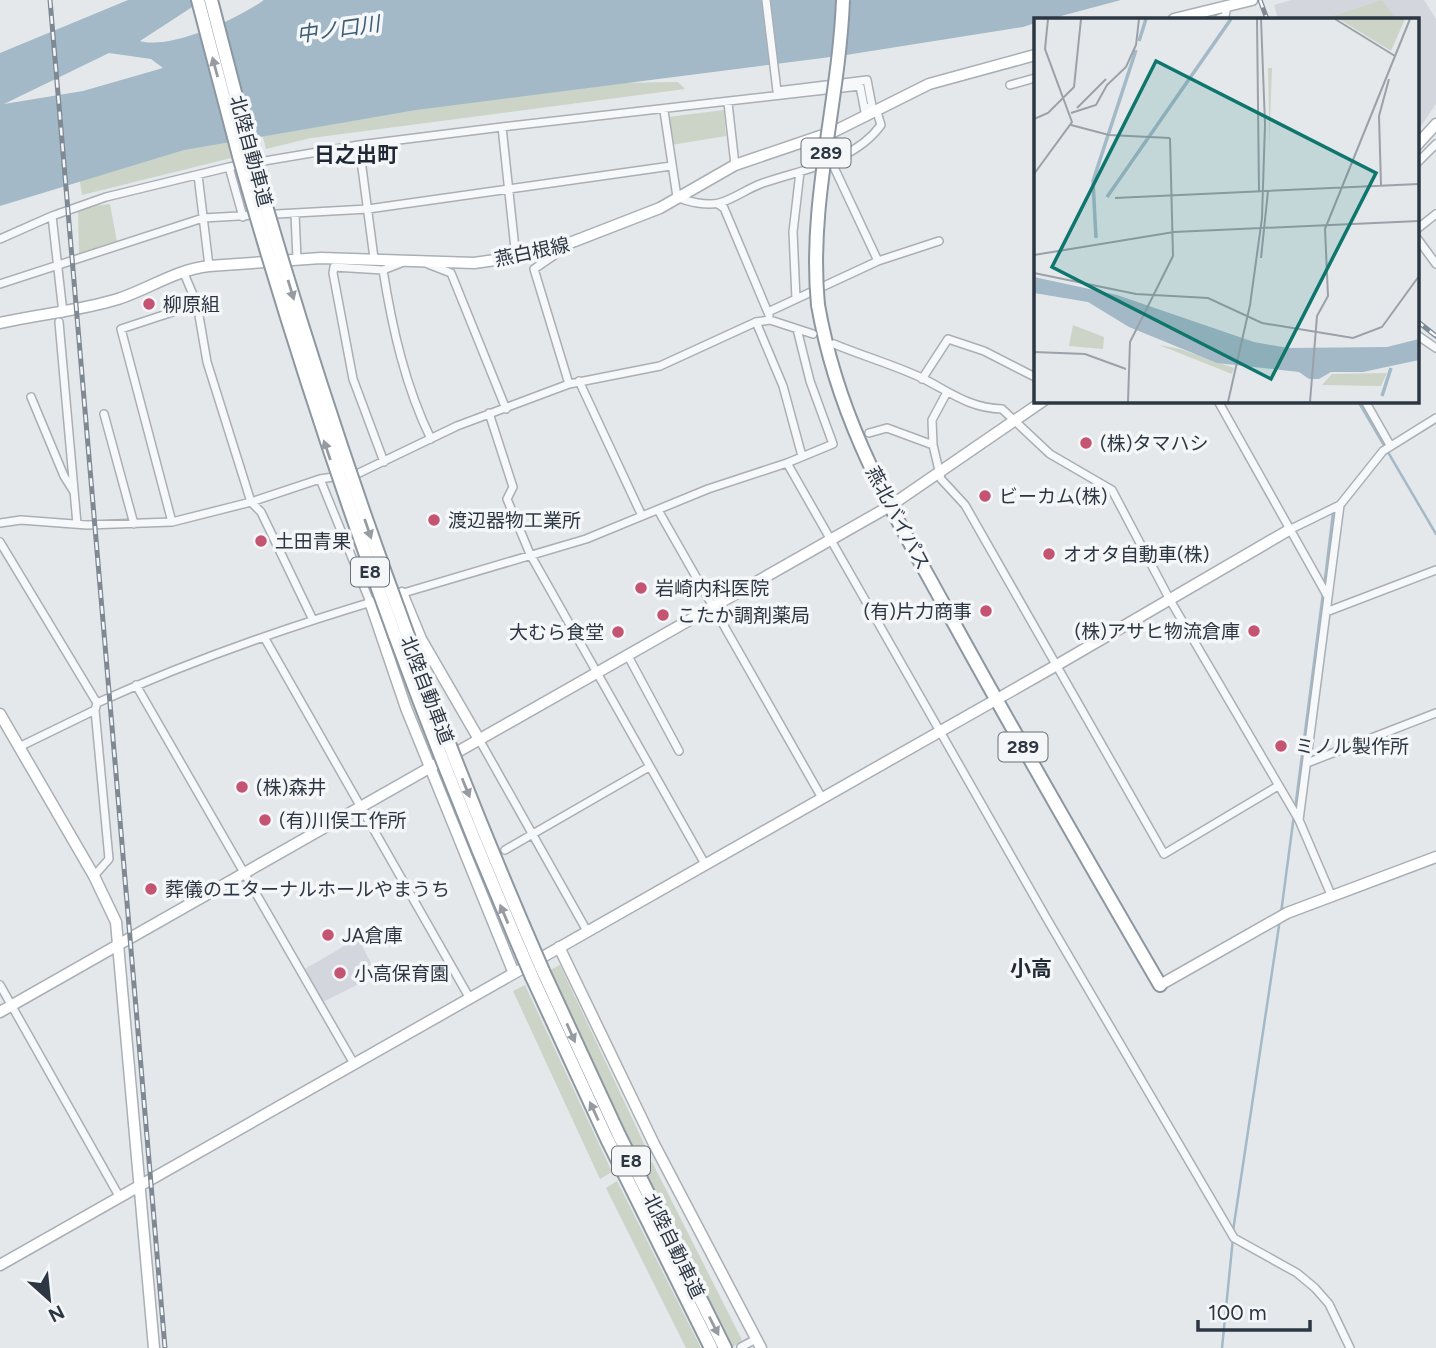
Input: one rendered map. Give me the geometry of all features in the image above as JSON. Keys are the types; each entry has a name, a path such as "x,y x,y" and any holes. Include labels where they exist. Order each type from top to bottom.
{"highway":[{"name":"北陸自動車道","path":"198,0 258,226 332,466 430,733 618,1163 711,1348"},
{"name":"北陸自動車道","path":"211,0 279,250 369,534 537,974 725,1348"},
{"name":"燕北バイパス","path":"843,0 838,70 815,241 818,305 824,343 843,407 890,506 996,700 1160,985"}],"street":[{"path":"766,0 777,90 867,80 872,106 866,113"},
{"path":"1178,18 1252,0"},
{"path":"1220,18 1225,16 1227,7"},
{"name":"燕白根線","path":"0,323 61,317 121,298 183,271 209,266 297,259 374,258 474,263 516,258 567,247 660,208 734,164 835,131 866,113 877,113 929,84 1034,55"},
{"path":"1010,85 1034,78"},
{"path":"0,239 52,216 106,197 229,167 359,145 860,86 866,113"},
{"path":"728,103 734,164"},
{"path":"664,111 677,197 688,202 718,204 752,187 832,163 874,135 881,125 877,113"},
{"path":"502,127 516,258"},
{"path":"1418,144 1435,135"},
{"path":"1418,161 1435,135"},
{"path":"359,145 374,258"},
{"path":"832,163 878,261"},
{"path":"0,284 203,218 368,209 671,166"},
{"path":"229,167 243,217"},
{"path":"796,299 793,232 800,172"},
{"path":"198,175 209,266"},
{"path":"718,204 723,208 769,316 813,334"},
{"path":"295,214 297,259"},
{"path":"1418,228 1436,214"},
{"path":"52,216 77,524"},
{"path":"1418,239 1436,264"},
{"path":"0,523 21,520 77,524 172,522 251,502 320,480 359,473 489,413 569,384 660,366 769,316 796,299 878,261 939,241"},
{"path":"567,247 534,269 569,384"},
{"path":"384,462 353,379 333,272 334,267 383,270 407,260"},
{"path":"423,261 451,273 506,409"},
{"path":"383,270 402,365 431,439"},
{"path":"183,271 197,304 207,362 251,502 261,512 313,620"},
{"path":"172,522 121,330 197,304"},
{"path":"756,322 783,386 802,456"},
{"path":"19,747 136,685 264,637 370,602 586,539 708,489 834,444 810,382 797,329"},
{"path":"1418,336 1436,348"},
{"path":"922,379 948,339 984,351 1034,376"},
{"path":"834,344 922,379 946,394 981,408 1002,409 1050,454 1112,490 1171,600 1299,820 1332,897"},
{"path":"579,382 642,516"},
{"path":"946,394 932,420 933,445 944,483 965,505 1164,854 1278,786"},
{"path":"31,397 64,476 75,493"},
{"path":"0,1012 431,770 890,506 1041,402"},
{"path":"1219,402 1328,598"},
{"path":"1366,402 1390,445"},
{"path":"489,413 513,487 507,499 530,554 705,864"},
{"path":"104,414 134,524"},
{"path":"1,1261 996,700 1289,530 1340,505 1390,445 1436,418"},
{"path":"869,433 887,428 933,445"},
{"path":"787,463 939,732 1234,1238 1297,1273 1315,1288 1329,1304 1350,1348"},
{"path":"320,480 370,602 406,708 513,971"},
{"path":"1299,820 1340,505"},
{"path":"658,510 822,798"},
{"path":"0,542 96,707 109,859 94,876"},
{"path":"1326,612 1436,570"},
{"path":"402,593 421,639 587,931"},
{"path":"264,637 469,997"},
{"path":"628,656 679,751"},
{"path":"136,685 353,1062"},
{"path":"1307,762 1436,713"},
{"path":"1,716 94,876 116,922 154,1348"},
{"path":"505,850 649,767"},
{"path":"1160,985 1287,914 1436,857"},
{"path":"559,947 654,1144 758,1344 741,1347"},
{"path":"0,985 119,1196"}],"shaded area":[{"path":"1291,0 1424,0 1436,19 1436,104 1418,131 1418,18 1278,18 1274,5"},
{"name":"小高保育園","path":"358,938 377,975 321,1003 303,970"}],"green space":[{"path":"1382,0 1395,18 1327,18"},
{"path":"678,82 685,89 311,138 266,149 261,130 609,83"},
{"path":"724,110 726,136 671,145 668,117"},
{"path":"226,137 231,158 82,195 79,176"},
{"path":"110,204 117,242 79,255 78,208"},
{"path":"560,965 647,1150 637,1157 550,970"},
{"path":"525,985 612,1172 600,1179 513,991"},
{"path":"652,1162 742,1340 733,1347 643,1167"},
{"path":"617,1181 701,1348 686,1348 606,1188"}],"water":[{"name":"中ノ口川","path":"128,0 203,0 140,41 153,43 204,31 238,16 264,0 1121,0 1054,18 1034,18 1034,23 1023,27 846,55 416,110 184,150 0,206 0,53","holes":["109,53 151,59 163,68 83,91 4,104"]}],"waterway":[{"path":"1359,402 1436,534"},
{"path":"1324,587 1333,513"},
{"path":"1295,809 1323,593"},
{"path":"1281,913 1294,815"},
{"path":"1233,1231 1280,919"},
{"path":"1222,1348 1233,1238"}],"railway":[{"path":"50,0 165,1348"},
{"path":"1260,0 1267,18"},
{"path":"1418,322 1436,336"}],"place":[{"name":"柳原組","path":"149,304"},
{"name":"(株)タマハシ","path":"1086,443"},
{"name":"ビーカム(株)","path":"985,496"},
{"name":"渡辺器物工業所","path":"434,520"},
{"name":"土田青果","path":"261,541"},
{"name":"オオタ自動車(株)","path":"1049,554"},
{"name":"岩崎内科医院","path":"641,588"},
{"name":"(有)片力商事","path":"986,611"},
{"name":"こたか調剤薬局","path":"663,615"},
{"name":"(株)アサヒ物流倉庫","path":"1254,631"},
{"name":"大むら食堂","path":"618,632"},
{"name":"ミノル製作所","path":"1281,746"},
{"name":"(株)森井","path":"242,787"},
{"name":"(有)川俣工作所","path":"265,820"},
{"name":"葬儀のエターナルホールやまうち","path":"151,889"},
{"name":"JA倉庫","path":"328,935"},
{"name":"小高保育園","path":"340,973"}],"district":[{"name":"日之出町","path":"356,154"},
{"name":"小高","path":"1031,968"}]}
